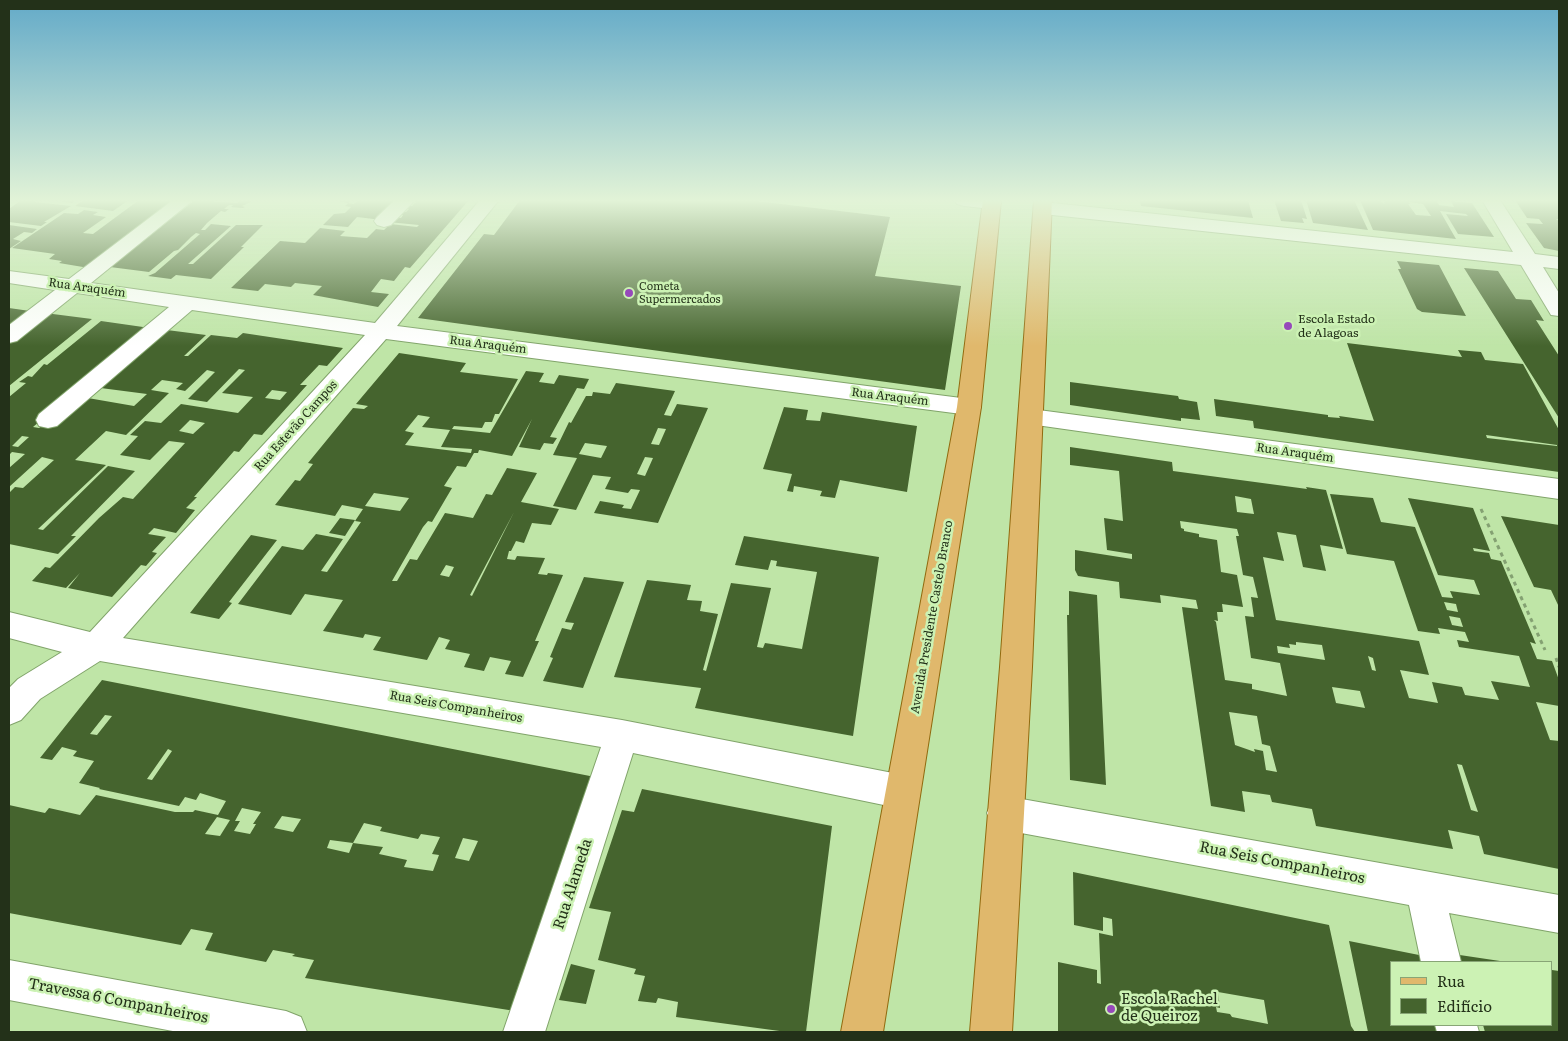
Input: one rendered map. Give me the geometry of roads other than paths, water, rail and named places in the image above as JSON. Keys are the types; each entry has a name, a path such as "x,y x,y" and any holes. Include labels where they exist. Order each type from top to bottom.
{"main road":[{"name":"Avenida Presidente Castelo Branco","path":"862,1032 969,407 979,249"},
{"path":"991,1032 1040,249"}],"street":[{"path":"9,336 121,249"},
{"name":"Rua Estevão Campos","path":"9,710 29,689 96,647 381,331 450,249"},
{"path":"1435,249 1559,263"},
{"path":"1521,249 1559,310"},
{"name":"Rua Araquém","path":"11,279 73,286 381,331 969,407"},
{"path":"48,420 187,303"},
{"name":"Rua Araquém","path":"1031,417 1559,489"},
{"name":"Rua Seis Companheiros","path":"9,625 96,647 622,735 904,792"},
{"name":"Rua Alameda","path":"524,1032 622,735"},
{"name":"Rua Seis Companheiros","path":"1005,813 1559,914"},
{"path":"1424,890 1441,961"},
{"name":"Travessa 6 Companheiros","path":"9,980 286,1032"}],"place":[{"name":"Cometa Supermercados","path":"629,293"},
{"name":"Escola Estado de Alagoas","path":"1288,326"},
{"name":"Escola Rachel de Queiroz","path":"1111,1009"}]}
